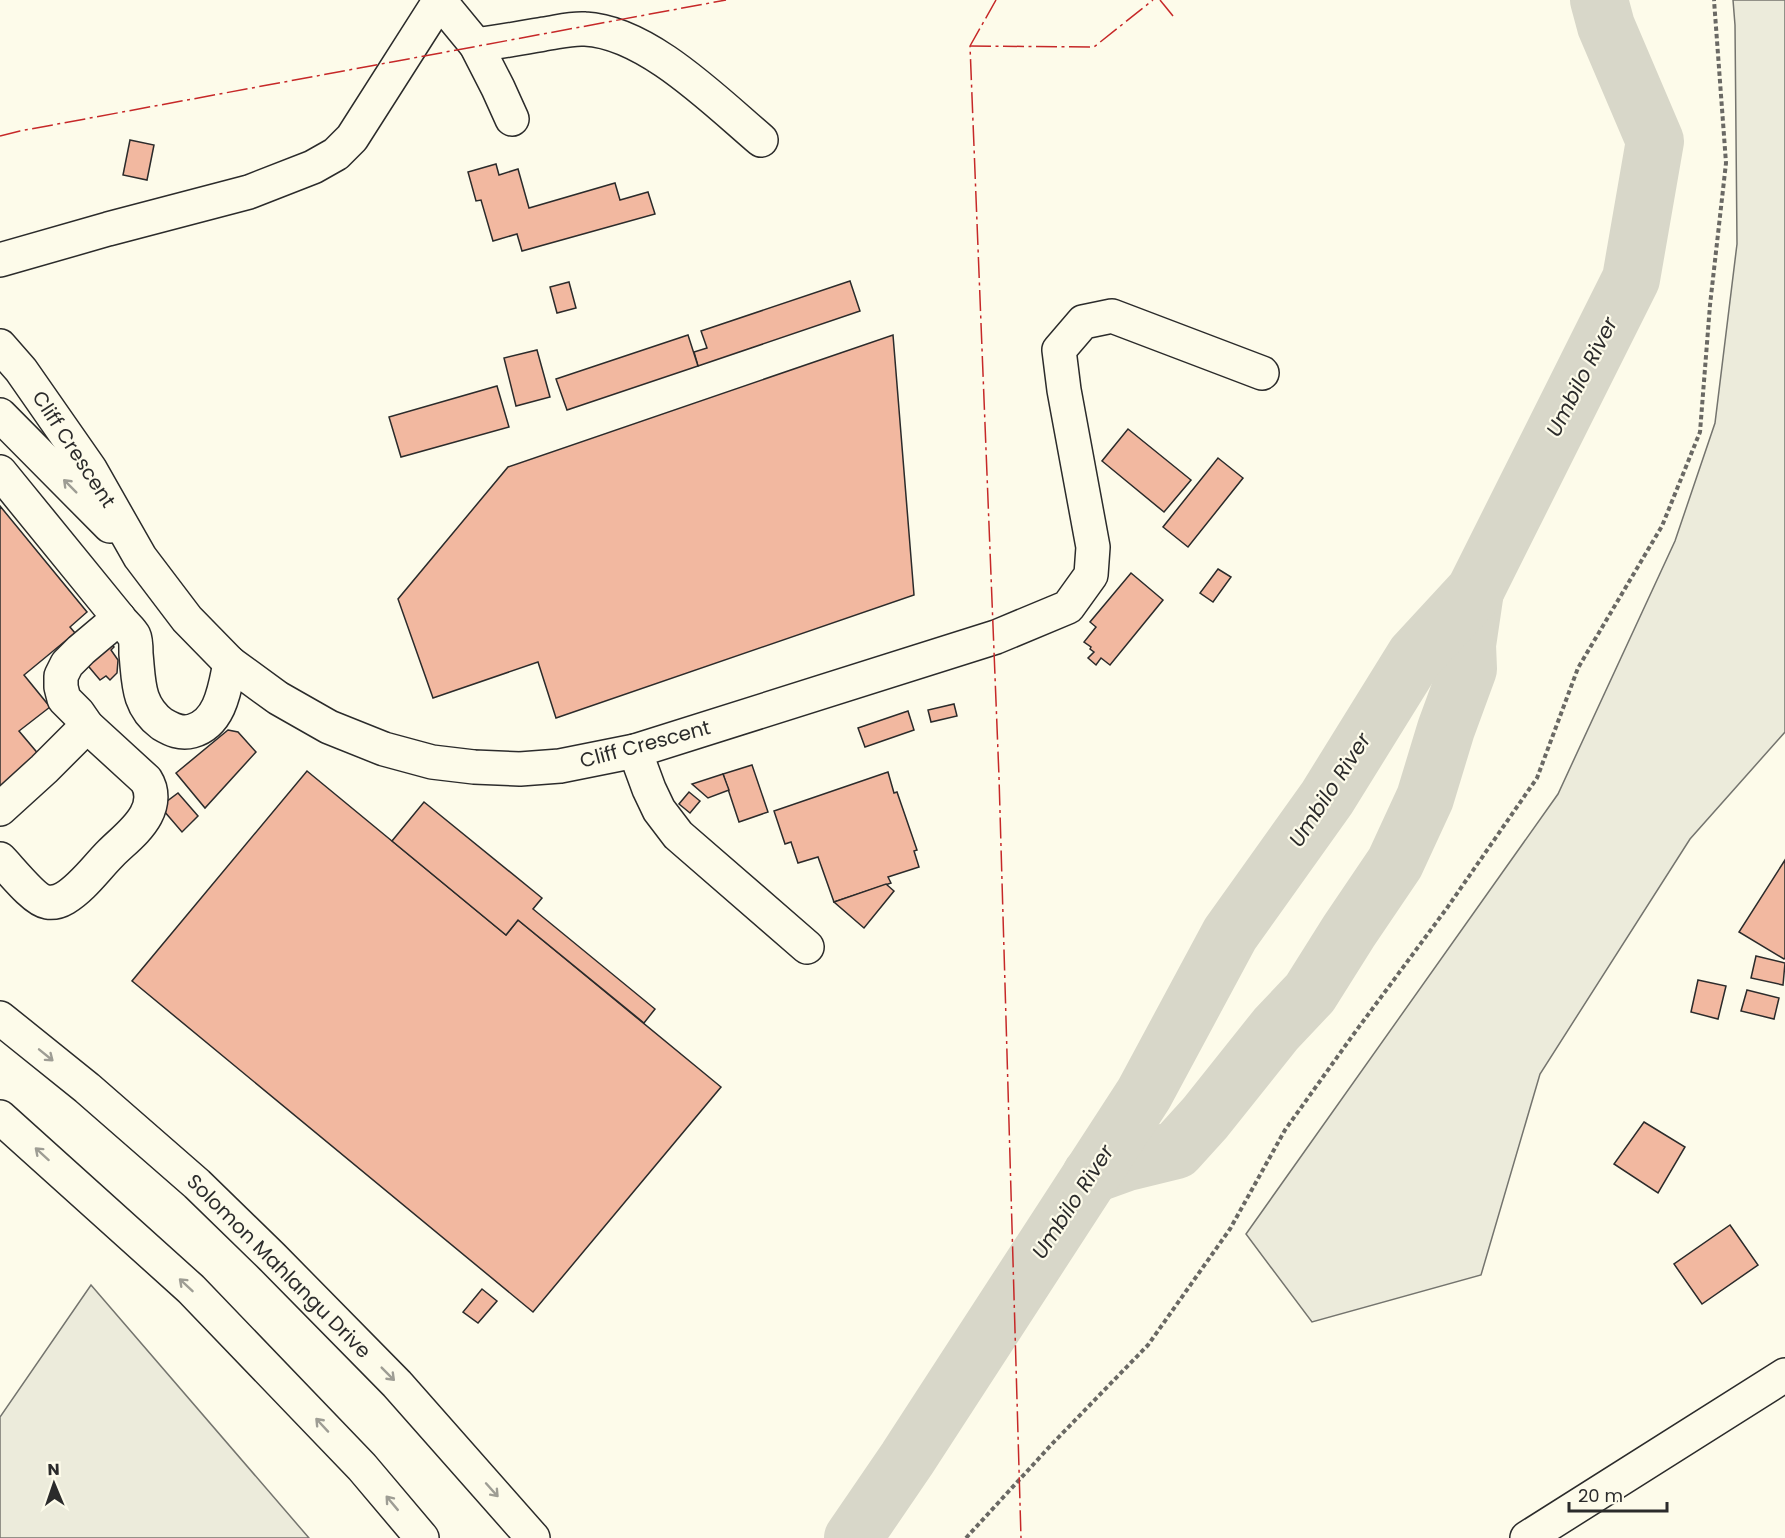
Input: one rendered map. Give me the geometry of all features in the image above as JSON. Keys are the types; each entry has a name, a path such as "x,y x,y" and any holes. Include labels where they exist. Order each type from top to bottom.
{"main road":[{"path":"0,260 249,192 313,167 336,154 351,138 439,0 476,45 512,119"},
{"path":"476,45 567,30 585,29 607,32 638,44 686,77 761,140"},
{"name":"Cliff Crescent","path":"0,415 140,557 187,619 230,663 278,698 330,727 384,749 432,762 520,770 560,766 635,751 996,637 1068,607 1091,575 1093,547 1066,402 1059,350 1083,322 1112,316 1262,373"},
{"name":"Cliff Crescent","path":"0,346 21,370 90,469 140,557"},
{"path":"0,472 134,636 138,682 144,703 157,720 170,729 183,732 195,730 206,724 216,713 223,697 230,663"},
{"path":"0,859 40,900 54,902 65,898 79,888 136,829 146,815 151,793 146,780 87,726 64,699 61,687 61,676 67,664 119,618"},
{"path":"0,809 87,726"},
{"path":"635,751 659,810 678,835 807,947"},
{"name":"Solomon Mahlangu Drive","path":"0,1018 87,1088 197,1184 272,1257 397,1384 534,1538"},
{"path":"0,1117 190,1289 362,1467 422,1538"},
{"path":"1527,1538 1785,1375"}],"path":[{"path":"966,1538 1052,1444 1148,1345 1230,1228 1285,1131 1447,908 1537,778 1578,668 1662,526 1700,432 1710,305 1726,163 1714,0"}],"shaded area":[{"path":"1733,0 1785,0 1785,732 1690,839 1540,1074 1481,1275 1312,1322 1246,1234 1558,794 1675,541 1715,423 1737,244"},
{"path":"91,1285 309,1538 0,1538 0,1417"}],"building":[{"path":"130,140 154,145 147,180 123,175"},
{"path":"496,164 499,175 518,169 529,208 615,183 620,200 648,192 655,214 522,251 517,234 493,241 481,200 476,201 468,172"},
{"path":"850,281 860,311 698,366 694,352 707,348 701,331"},
{"path":"569,282 576,308 557,313 550,287"},
{"path":"688,335 698,366 567,410 556,379"},
{"path":"893,335 914,595 556,718 538,662 433,698 398,599 508,467"},
{"path":"537,350 550,397 516,406 504,358"},
{"path":"497,386 509,427 401,457 389,417"},
{"path":"1128,429 1191,480 1164,512 1102,461"},
{"path":"1218,458 1243,478 1188,547 1163,527"},
{"path":"0,506 87,612 70,627 75,633 24,675 50,707 19,731 40,756 0,789"},
{"path":"1218,569 1231,577 1213,602 1200,593"},
{"path":"1131,573 1163,600 1110,665 1101,658 1096,665 1088,658 1094,652 1084,642 1096,627 1090,622"},
{"path":"109,641 114,647 111,650 118,660 117,673 110,680 106,676 100,680 84,661"},
{"path":"954,704 957,716 931,722 928,710"},
{"path":"908,711 914,730 865,747 858,728"},
{"path":"228,730 238,732 256,752 205,808 176,773"},
{"path":"752,765 768,812 739,822 723,774"},
{"path":"307,771 506,935 518,920 721,1087 533,1312 132,981"},
{"path":"888,772 917,850 914,851 919,867 888,877 891,883 834,902 818,857 798,863 791,842 785,844 774,811"},
{"path":"723,774 729,790 708,798 692,784"},
{"path":"689,792 700,801 690,813 679,804"},
{"path":"178,793 198,816 182,832 164,811 166,802"},
{"path":"424,802 542,898 533,909 655,1009 644,1023 518,920 506,935 392,841"},
{"path":"1785,860 1785,958 1784,959 1739,932"},
{"path":"886,884 894,891 864,928 834,902"},
{"path":"1756,956 1785,963 1783,985 1751,978"},
{"path":"1698,980 1726,986 1718,1019 1691,1012"},
{"path":"1747,990 1779,998 1774,1019 1741,1011"},
{"path":"1644,1122 1685,1147 1658,1193 1614,1164"},
{"path":"1730,1225 1758,1265 1702,1304 1674,1264"},
{"path":"482,1289 497,1301 478,1323 463,1312"}],"waterway":[{"name":"Umbilo River","path":"853,1538 907,1459 1144,1094 1230,934 1327,798 1415,656 1475,591 1631,279 1655,141 1606,26 1599,0"},
{"path":"1091,1175 1127,1162 1176,1150 1205,1118 1276,1029 1310,993 1395,863 1425,798 1446,729 1468,669 1467,645 1475,591"}],"power":[{"path":"0,136 726,0"},
{"path":"996,0 970,46 999,777 1021,1538"},
{"path":"970,46 1094,47 1153,0"},
{"path":"1160,0 1173,16"}]}
